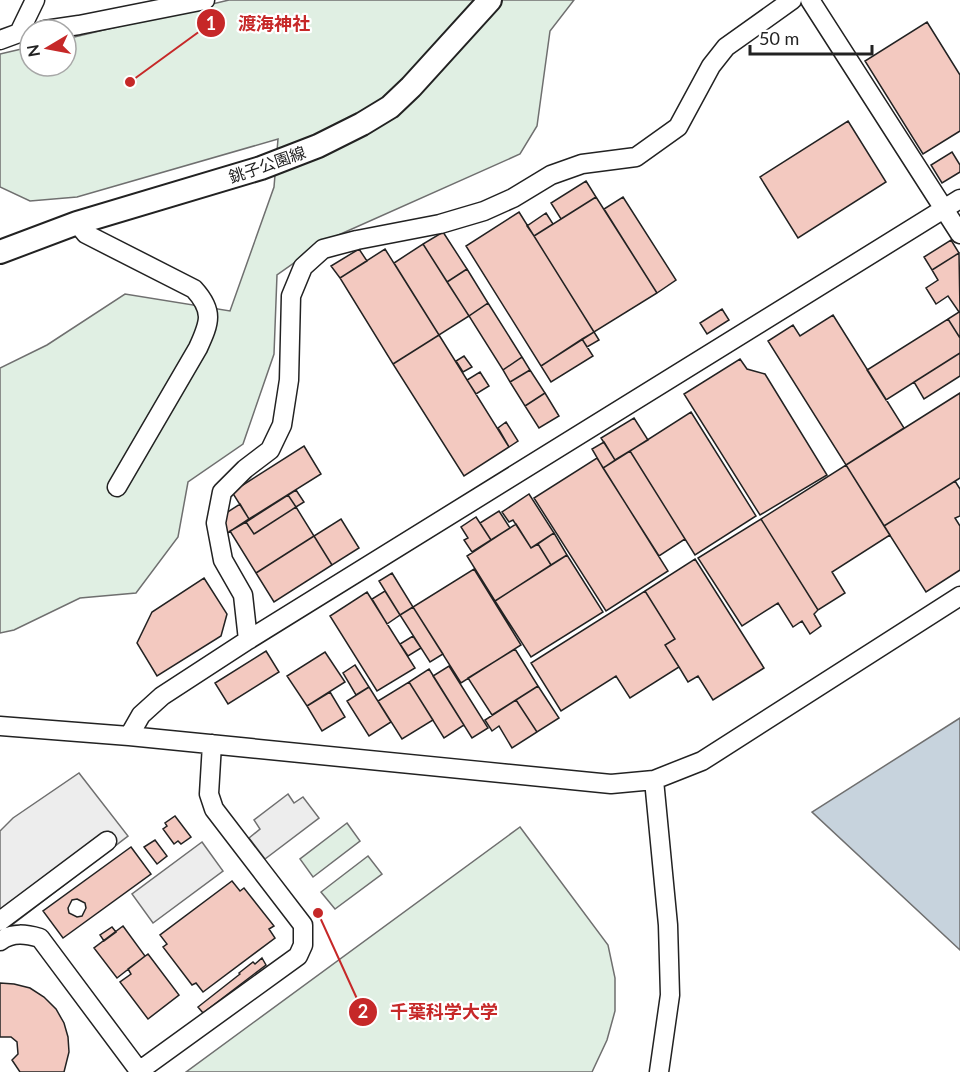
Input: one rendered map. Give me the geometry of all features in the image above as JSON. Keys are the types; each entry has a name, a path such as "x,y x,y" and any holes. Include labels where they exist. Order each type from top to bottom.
{"main road":[{"name":"銚子公園線","path":"0,252 77,223 261,168 318,146 362,124 390,107 411,87 490,0"}],"street":[{"path":"30,18 35,0"},
{"path":"78,25 205,0"},
{"path":"249,640 243,595 223,560 216,523 222,492 244,469 270,450 282,425 289,381 291,296 303,267 323,249 440,224 484,211 513,198 550,175 582,164 636,157 678,127 711,66 726,47 792,0"},
{"path":"810,0 952,204 960,234"},
{"path":"0,40 18,35"},
{"path":"129,736 141,715 162,696 952,204"},
{"path":"77,223 86,234 194,289 206,302 208,316 206,330 198,348 117,487"},
{"path":"0,726 129,736 610,784 654,780 702,761 960,596"},
{"path":"0,941 17,934 40,938 140,1072 298,956 303,945 303,925 214,809 209,794 212,744"},
{"path":"654,780 668,925 670,995 659,1072"},
{"path":"0,921 107,841"}],"green space":[{"path":"229,0 574,0 550,31 537,126 520,154 325,241 277,275 274,354 243,444 188,482 178,537 136,593 80,598 14,630 0,633 0,368 47,345 125,294 230,311 274,187 278,139 77,197 30,201 0,187 0,54 18,50 18,78 78,78 78,36"},
{"path":"347,823 360,841 313,877 300,859"},
{"path":"520,827 608,945 615,978 615,1011 607,1040 592,1072 186,1072"},
{"path":"368,856 382,874 335,909 321,892"}],"shaded area":[{"path":"960,718 960,950 812,812"},
{"path":"79,773 128,836 0,934 0,831 13,818"},
{"path":"288,794 294,803 303,797 319,818 265,859 249,838 260,829 254,820"},
{"path":"202,842 223,871 153,923 132,894"}],"building":[{"path":"927,22 960,75 960,131 923,154 865,61"},
{"path":"848,121 886,182 798,238 760,177"},
{"path":"952,152 960,165 960,172 942,183 931,165"},
{"path":"586,181 596,197 561,219 551,203"},
{"path":"596,197 657,293 594,332 534,236"},
{"path":"623,197 676,280 657,293 604,209"},
{"path":"519,212 594,332 541,366 466,246"},
{"path":"546,213 553,224 534,236 527,226"},
{"path":"443,232 467,269 447,282 423,244"},
{"path":"951,240 959,253 932,270 924,257"},
{"path":"423,244 469,316 439,335 394,263"},
{"path":"359,249 367,261 340,278 331,266"},
{"path":"385,249 439,335 393,364 340,278"},
{"path":"959,253 960,312 948,296 936,304 926,288 938,280 932,270"},
{"path":"467,269 488,303 469,316 447,282"},
{"path":"488,303 522,357 503,370 469,316"},
{"path":"722,309 729,320 707,334 700,323"},
{"path":"960,312 960,338 948,319"},
{"path":"833,315 904,428 846,465 768,341 793,325 800,336"},
{"path":"948,319 960,338 960,353 886,400 867,370"},
{"path":"594,332 599,340 587,347 582,339"},
{"path":"439,335 509,447 464,476 393,364"},
{"path":"582,339 593,356 551,382 541,366"},
{"path":"960,353 960,376 924,399 914,382"},
{"path":"464,356 472,367 463,372 456,361"},
{"path":"522,357 530,370 510,382 503,370"},
{"path":"740,359 747,369 765,374 827,475 760,515 684,394"},
{"path":"530,370 545,393 525,406 510,382"},
{"path":"480,372 489,386 476,394 467,380"},
{"path":"545,393 559,416 539,428 525,406"},
{"path":"960,393 960,478 884,526 846,465"},
{"path":"691,412 756,516 695,555 630,451"},
{"path":"634,418 648,440 615,460 601,438"},
{"path":"506,422 518,441 509,447 498,428"},
{"path":"604,442 615,460 603,468 592,449"},
{"path":"304,446 321,474 249,519 232,492"},
{"path":"630,451 685,539 659,556 603,468"},
{"path":"597,458 668,571 606,611 534,498"},
{"path":"846,465 890,535 832,572 845,593 818,610 761,519"},
{"path":"955,481 960,489 960,516 955,518 960,526 960,570 926,592 884,526"},
{"path":"296,490 304,502 296,507 288,495"},
{"path":"529,494 554,533 531,548 513,520 509,522 502,512"},
{"path":"288,495 296,507 254,534 246,522"},
{"path":"240,504 249,519 223,536 220,517"},
{"path":"296,507 314,536 256,573 230,531 246,522 254,534"},
{"path":"499,511 510,528 491,540 480,523"},
{"path":"476,517 491,540 472,552 464,540 468,538 461,527"},
{"path":"341,519 359,548 332,565 314,536"},
{"path":"761,519 818,610 814,614 821,626 810,634 802,621 793,627 778,603 742,626 698,558"},
{"path":"516,524 531,548 538,544 551,565 495,601 467,556"},
{"path":"554,533 567,555 551,565 538,544"},
{"path":"314,536 332,565 274,602 256,573"},
{"path":"567,555 603,612 531,657 495,601"},
{"path":"695,559 764,668 713,700 698,676 688,682 665,645 675,639 645,591"},
{"path":"474,569 521,645 461,683 413,607"},
{"path":"392,573 413,607 400,615 379,581"},
{"path":"204,578 227,614 221,636 157,676 137,643 152,612"},
{"path":"385,591 400,615 387,624 372,599"},
{"path":"645,591 675,639 665,645 679,667 630,698 616,676 561,711 531,663"},
{"path":"367,592 415,668 377,691 330,616"},
{"path":"413,607 443,654 430,662 400,615"},
{"path":"413,636 421,648 408,656 400,644"},
{"path":"515,649 538,686 492,715 468,678"},
{"path":"266,651 279,672 228,704 215,683"},
{"path":"325,652 345,682 307,706 287,676"},
{"path":"355,665 369,687 356,695 343,673"},
{"path":"449,666 488,728 472,738 433,676"},
{"path":"429,669 464,725 444,738 409,682"},
{"path":"409,682 433,720 402,739 378,701"},
{"path":"538,686 559,718 537,732 516,700"},
{"path":"369,687 391,722 369,736 347,701"},
{"path":"330,692 345,717 322,731 307,706"},
{"path":"516,700 537,732 512,748 499,726 492,731 485,720"},
{"path":"175,816 191,837 181,844 178,841 174,844 163,829 167,826 165,823"},
{"path":"155,840 167,856 157,864 144,847"},
{"path":"131,847 151,874 63,938 43,911","holes":["77,899 85,903 86,908 82,916 77,917 69,913 68,908 72,900"]},
{"path":"232,881 240,891 244,888 274,926 269,929 275,938 203,992 196,983 192,985 163,947 167,944 160,935"},
{"path":"123,926 145,956 117,978 94,948"},
{"path":"112,927 116,932 104,941 100,935"},
{"path":"148,954 179,995 148,1019 120,982 131,974 128,969"},
{"path":"262,958 266,965 203,1013 198,1007 253,962 255,964"},
{"path":"0,983 30,988 56,1009 64,1023 68,1037 69,1052 64,1072 20,1072 12,1060 18,1054 17,1042 11,1037 0,1037"}],"place":[{"name":"渡海神社","path":"130,82"},
{"name":"千葉科学大学","path":"318,913"}]}
